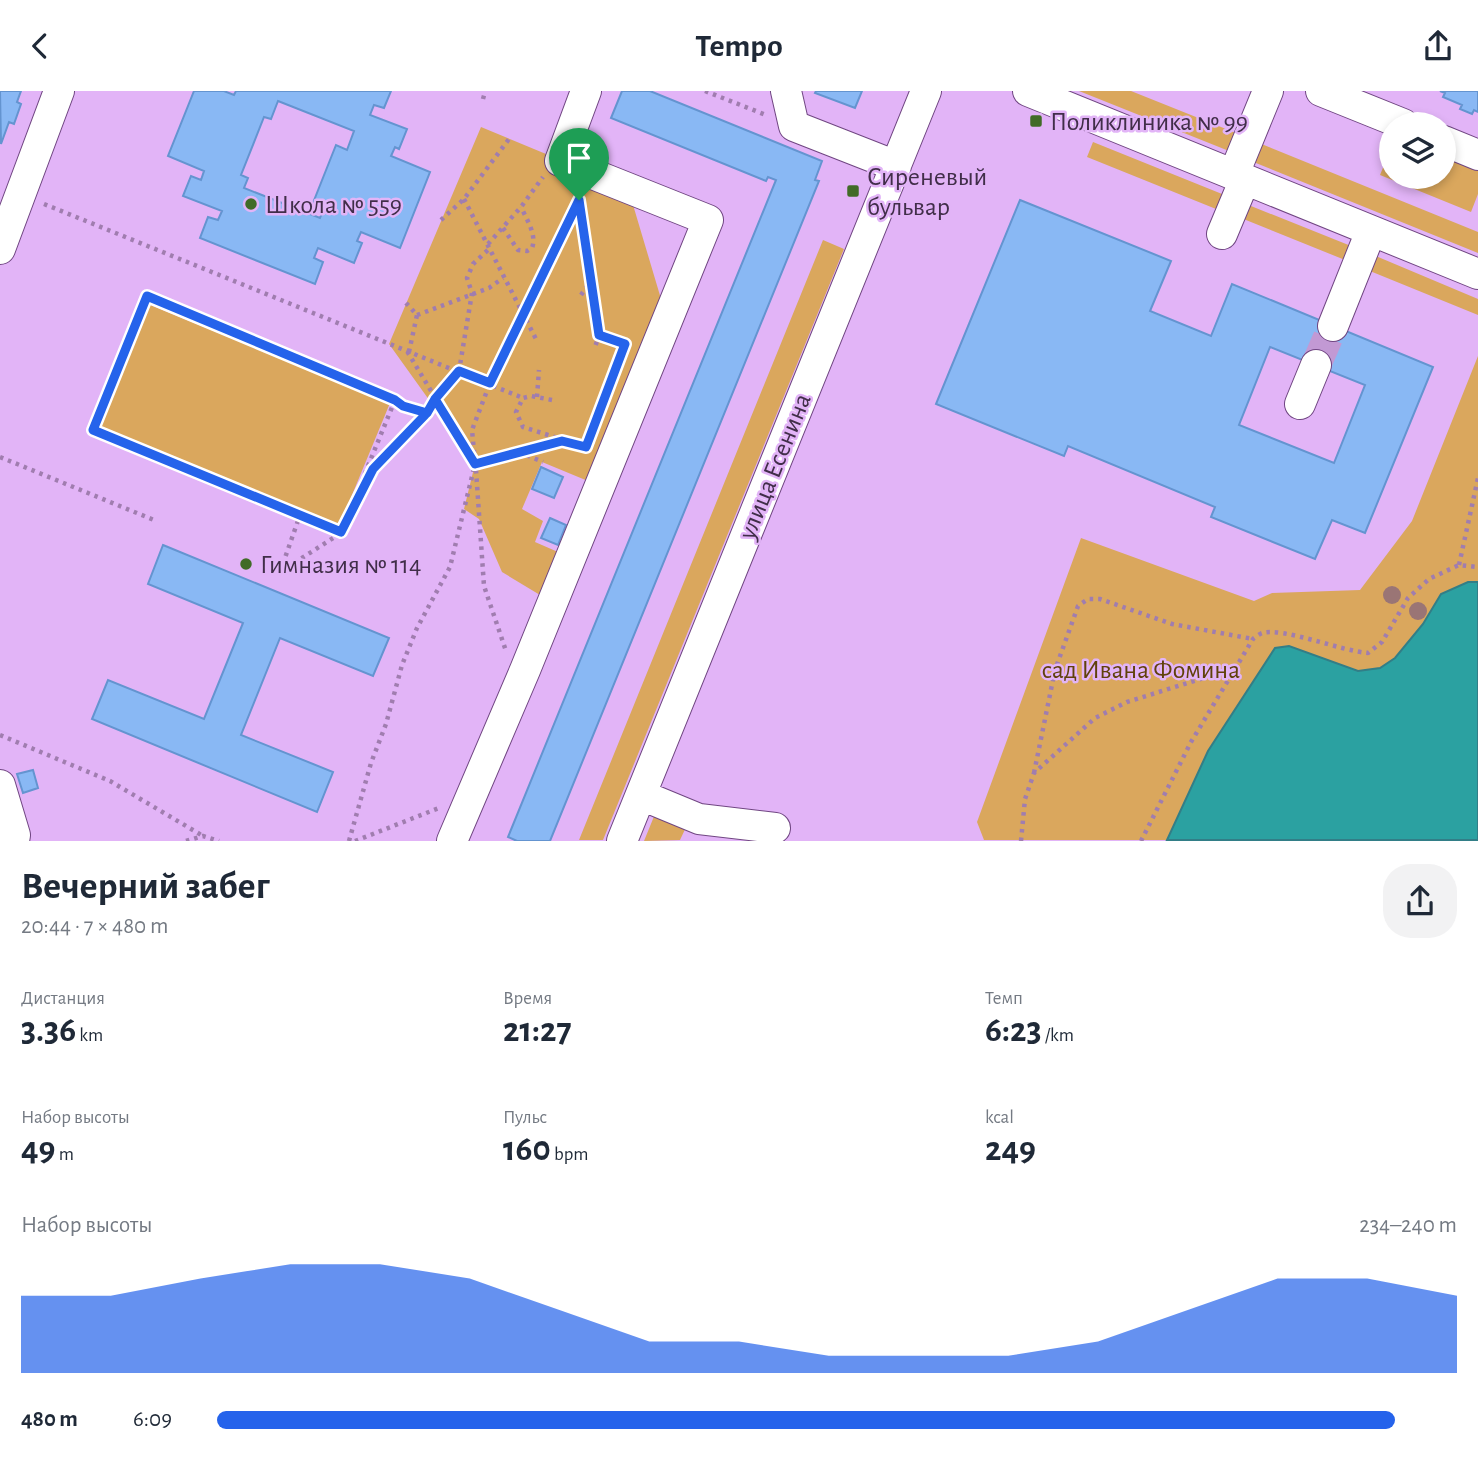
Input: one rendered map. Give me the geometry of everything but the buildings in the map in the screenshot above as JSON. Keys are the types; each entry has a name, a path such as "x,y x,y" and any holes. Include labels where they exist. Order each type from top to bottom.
{"street":[{"path":"0,249 60,91"},
{"path":"456,840 708,220 562,168 560,161 586,91"},
{"path":"786,91 794,126 895,166"},
{"name":"улица Есенина","path":"622,841 926,91"},
{"path":"1028,91 1478,274"},
{"path":"1222,234 1268,91"},
{"path":"1321,91 1379,115"},
{"path":"1456,146 1478,155"},
{"path":"1333,326 1371,230"},
{"path":"1300,404 1316,365"},
{"path":"0,785 15,835 14,841"},
{"path":"641,795 699,820 775,828"}],"path":[{"path":"482,99 486,91"},
{"path":"705,91 794,126"},
{"path":"441,220 464,199 509,139"},
{"path":"300,515 280,572 341,532 373,469 427,413 435,399 459,371 472,293 467,278 473,264 521,207 562,168 579,200 599,335 595,347"},
{"path":"20,194 523,398 552,400"},
{"path":"464,199 536,339"},
{"path":"506,652 484,586 472,430 490,383 579,200"},
{"path":"503,228 518,250 527,251 531,248 534,240 521,207"},
{"path":"417,315 489,288 503,278"},
{"path":"581,295 591,282"},
{"path":"341,532 93,430 147,296 395,400 403,406 427,413"},
{"path":"406,303 417,315"},
{"path":"349,841 402,665 417,628 450,567 475,464 408,352 417,315"},
{"path":"599,335 625,344 600,412"},
{"path":"537,397 538,370"},
{"path":"523,398 516,412 523,427 586,447 590,435"},
{"path":"341,532 395,400"},
{"path":"475,464 562,441"},
{"path":"518,451 543,462"},
{"path":"0,457 154,520"},
{"path":"1459,565 1478,478"},
{"path":"1141,841 1191,742 1253,639 1262,633 1278,632 1354,652 1368,653 1382,642 1408,598 1429,579 1459,565 1478,567"},
{"path":"1021,841 1025,799 1034,773 1055,670 1079,606 1087,599 1100,599 1172,624 1253,639"},
{"path":"1034,773 1096,718 1127,702 1233,669"},
{"path":"0,735 110,781 203,837 219,841"},
{"path":"355,841 473,795"},
{"path":"186,841 203,837"}],"green space":[{"path":"1079,91 1131,91 1241,135 1234,153"},
{"path":"481,127 628,188 667,319 600,486 542,462 522,509 543,521 535,542 558,552 540,595 502,572 479,519 464,509 475,464 389,344"},
{"path":"1093,142 1227,196 1221,211 1087,157"},
{"path":"1259,143 1478,232 1478,253 1251,161"},
{"path":"1456,160 1478,169 1478,194 1471,212 1414,189 1456,189"},
{"path":"1246,204 1356,248 1350,262 1241,218"},
{"path":"823,240 844,249 603,840 579,840"},
{"path":"1371,254 1478,299 1478,315 1365,269"},
{"path":"148,304 390,403 338,529 96,430"},
{"name":"сад Ивана Фомина","path":"1478,356 1478,582 1468,582 1441,594 1423,624 1395,658 1380,668 1358,671 1208,751 1167,840 984,840 977,822 1081,538 1254,601 1272,593 1360,590 1412,521"},
{"path":"655,814 688,823 680,840 644,841"}],"shaded area":[{"path":"1468,582 1478,582 1478,840 1167,840 1208,751 1275,648 1289,646 1358,671 1380,668 1395,658 1423,624 1441,594"}],"tunnel":[{"path":"1316,365 1333,326"}],"place":[{"name":"Поликлиника № 99","path":"1036,121"},
{"name":"Сиреневый бульвар","path":"853,191"},
{"name":"Школа № 559","path":"251,204"},
{"name":"Гимназия № 114","path":"246,564"}],"route":[{"path":"579,200 490,383 459,371 435,399 427,413 403,406 395,400 147,296 93,430 341,532 373,469 427,413 435,399 475,464 562,441 586,447 625,344 599,335 579,200"}]}
